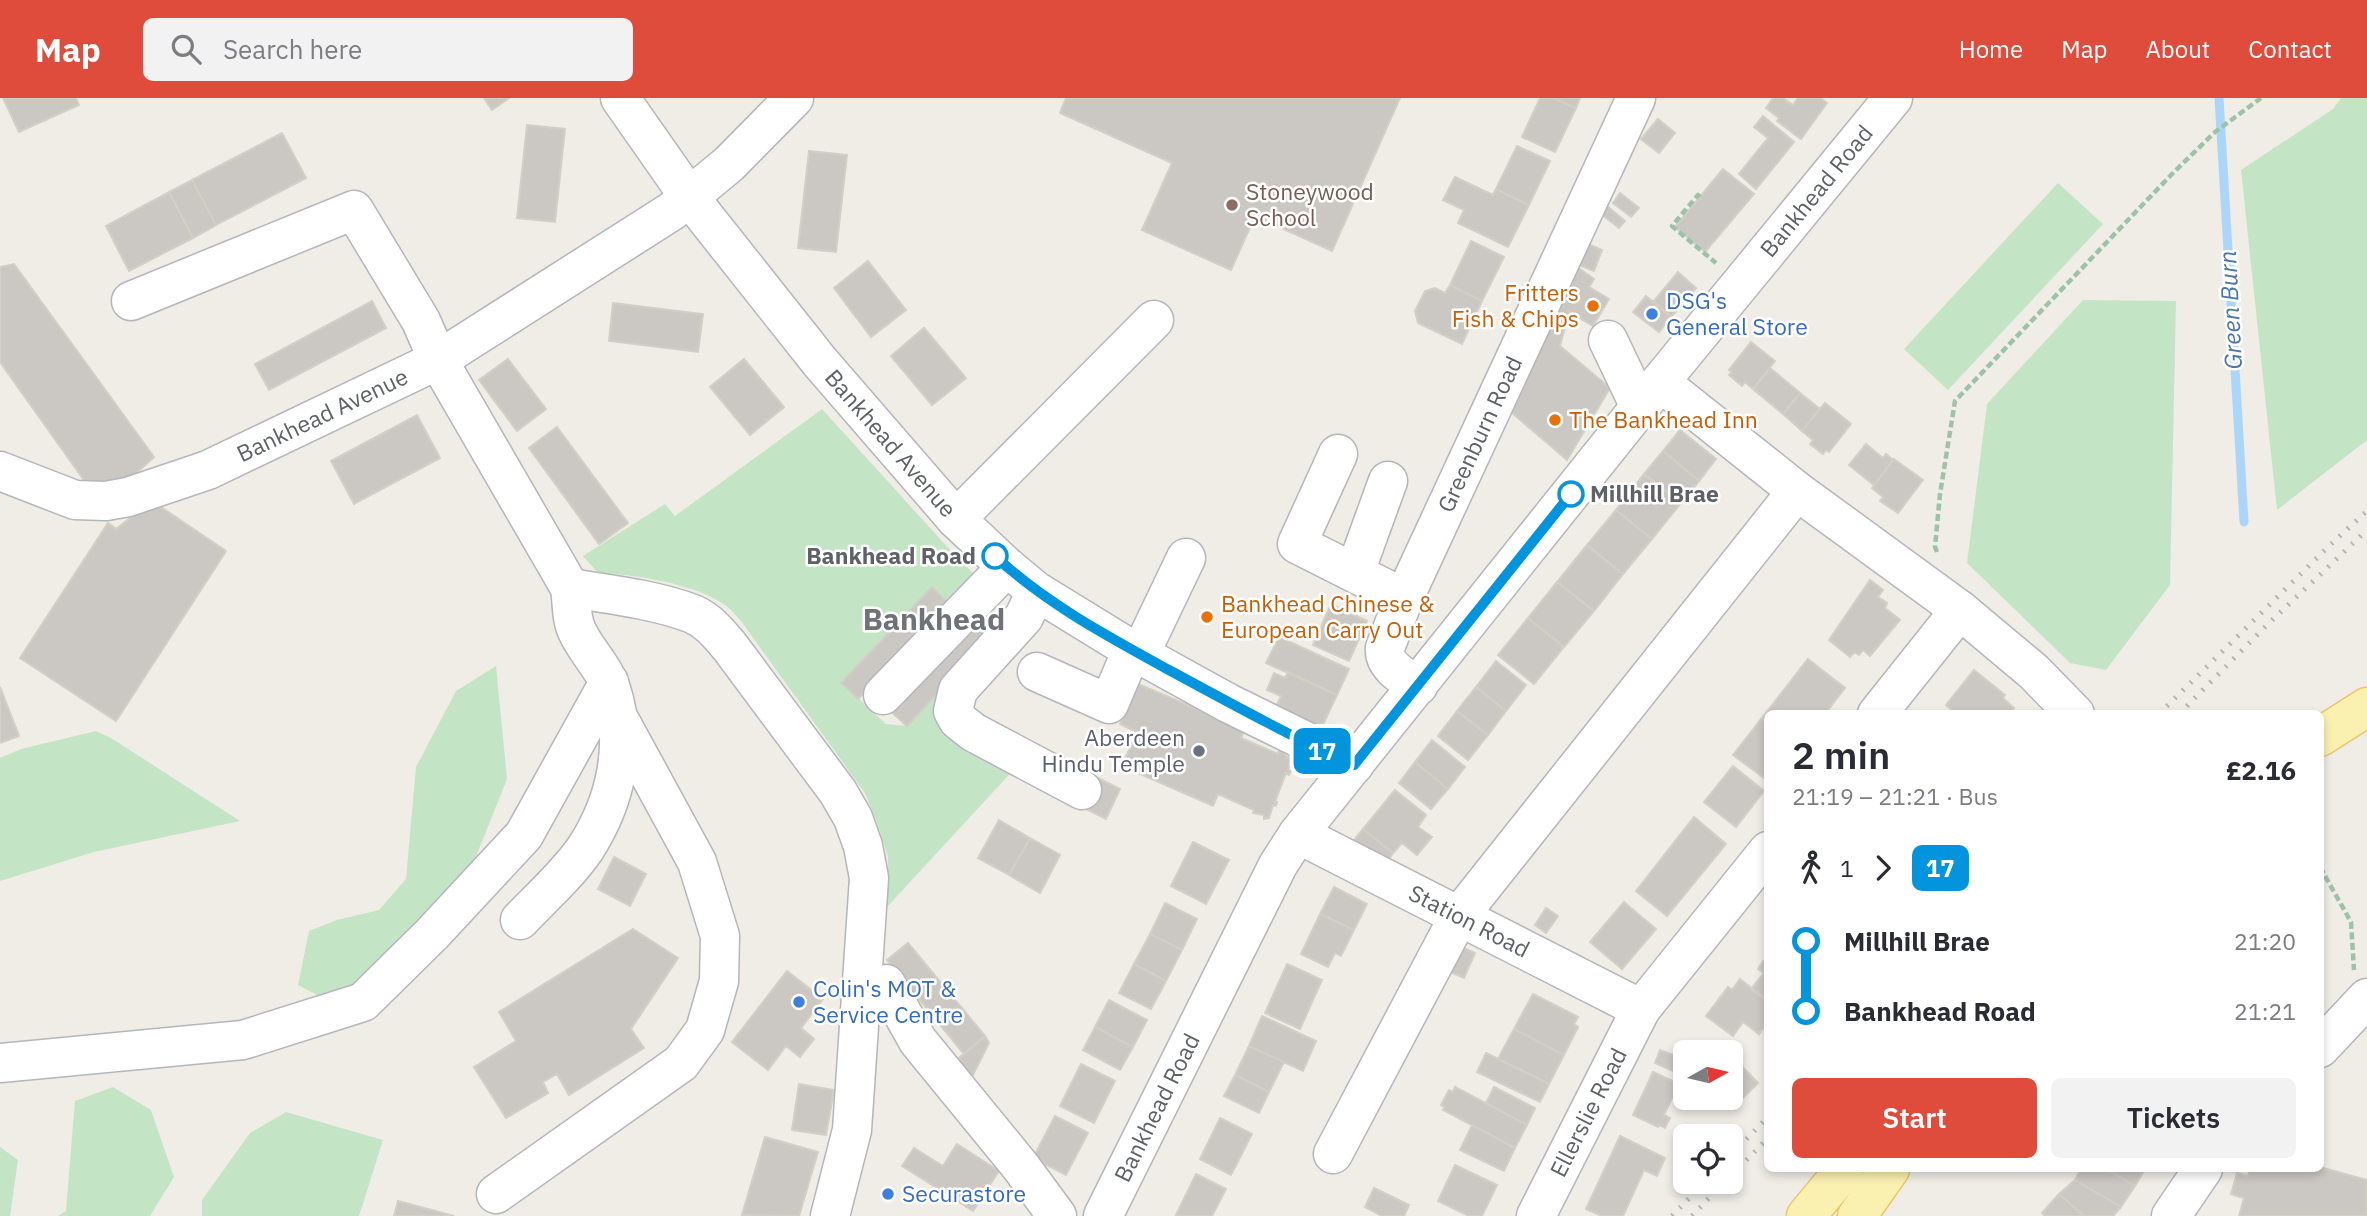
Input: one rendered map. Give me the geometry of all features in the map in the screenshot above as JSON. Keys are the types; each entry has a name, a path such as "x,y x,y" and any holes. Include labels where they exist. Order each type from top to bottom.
{"main road":[{"path":"2324,734 2367,707"},
{"path":"1805,1216 1842,1172"},
{"path":"1857,1216 1888,1172"}],"street":[{"name":"Bankhead Avenue","path":"620,98 690,198 820,362 956,519 1007,567 1036,591 1136,652 1240,709 1354,765"},
{"path":"690,198 729,164 794,98"},
{"name":"Greenburn Road","path":"1418,686 1398,673 1385,655 1404,598 1636,98"},
{"name":"Bankhead Road","path":"1103,1216 1278,865 1298,834 1650,394 1893,98"},
{"name":"Bankhead Avenue","path":"0,471 75,500 106,501 128,497 208,470 438,360 690,198"},
{"path":"131,301 354,210 421,321 438,360 570,588 575,626 609,682 619,719 697,862 720,936 719,981 705,1030 681,1063 496,1194"},
{"path":"956,519 1154,320"},
{"path":"1608,340 1650,394 1797,491 1945,599 2034,672 2071,710"},
{"path":"1338,454 1297,544 1404,598"},
{"path":"1355,572 1388,481"},
{"path":"1333,1154 1459,916 1797,491"},
{"path":"1037,671 1109,704 1186,558"},
{"path":"883,695 1007,567"},
{"path":"570,588 625,596 695,615 715,629 838,792 853,818 863,846 869,878 869,910 852,1130 830,1216"},
{"path":"1036,591 1024,617 958,690 953,711 958,720 973,732 1082,790"},
{"path":"1879,710 1945,599"},
{"path":"0,1063 243,1040 363,1002 432,934 524,835 609,682"},
{"path":"520,920 585,849 599,821 614,788 619,756 619,719"},
{"name":"Station Road","path":"1298,834 1641,1009"},
{"name":"Ellerslie Road","path":"1536,1216 1641,1009 1764,856"},
{"path":"886,984 918,1041 1021,1167 1057,1216"},
{"path":"2324,1044 2365,1000"},
{"path":"2171,1216 2201,1172"}],"path":[{"path":"1945,599 1945,570 1935,547 1940,494 1955,401 2172,174 2215,132 2261,98"},
{"path":"1700,197 1699,195 1686,207 1672,226 1741,283"},
{"path":"2324,874 2351,922 2355,993 2365,1000"}],"green space":[{"path":"2341,98 2367,98 2367,440 2277,510 2241,170 2333,109"},
{"path":"2058,183 2103,224 1948,390 1904,349"},
{"path":"2083,300 2176,301 2170,585 2106,670 2070,663 1967,563 1987,404"},
{"path":"822,409 981,581 949,604 933,588 842,683 886,724 907,726 942,689 1019,764 887,907 888,857 865,793 741,621 725,605 698,591 646,578 598,573 583,556 665,504 675,516"},
{"path":"496,666 507,779 473,864 338,1006 298,985 309,931 337,920 379,910 406,879 416,767 456,691"},
{"path":"96,731 240,821 94,852 0,881 0,758 21,749"},
{"path":"113,1087 151,1110 174,1177 150,1216 58,1216 66,1211 75,1101"},
{"path":"286,1112 383,1140 359,1216 202,1216 202,1200 250,1133"},
{"path":"0,1147 18,1160 10,1216 0,1216"}],"building":[{"path":"3,98 76,98 79,105 19,132"},
{"path":"484,98 509,98 492,110"},
{"name":"Stoneywood School","path":"1066,98 1400,98 1332,251 1255,216 1231,270 1142,230 1172,163 1060,113"},
{"path":"1540,98 1553,98 1576,108 1555,152 1522,137"},
{"path":"1553,98 1580,98 1576,108"},
{"path":"1773,98 1783,98 1793,105 1798,98 1820,98 1827,103 1801,139 1777,121 1779,118 1766,108"},
{"path":"1763,116 1794,142 1756,189 1739,174 1768,138 1754,127"},
{"path":"1658,119 1675,133 1659,153 1641,139"},
{"path":"527,125 565,129 555,222 517,218"},
{"path":"282,133 306,178 216,225 192,180"},
{"path":"1517,146 1550,161 1529,205 1496,189"},
{"path":"809,151 847,155 836,252 798,248"},
{"path":"1723,169 1754,194 1705,252 1675,227"},
{"path":"1455,177 1493,195 1496,189 1529,205 1508,247 1458,223 1464,210 1443,200"},
{"path":"192,180 216,225 193,238 169,192"},
{"path":"169,192 193,238 129,271 106,226"},
{"path":"1620,193 1639,208 1631,217 1613,203"},
{"path":"1607,206 1625,221 1619,228 1601,214"},
{"path":"1471,241 1504,257 1482,301 1450,285"},
{"path":"1588,244 1602,250 1594,271 1579,265"},
{"path":"868,261 906,310 871,337 834,288"},
{"path":"14,264 154,457 125,483 86,483 0,362 0,267"},
{"path":"1573,264 1594,279 1589,287 1609,299 1593,326 1569,312 1560,346 1610,388 1567,460 1504,406"},
{"path":"1678,272 1696,288 1671,317 1654,301"},
{"path":"1450,285 1482,301 1462,344 1418,323 1415,311 1425,291 1435,288 1445,293"},
{"name":"DSG's General Store","path":"1646,296 1671,317 1659,332 1633,312"},
{"path":"372,301 386,328 269,390 255,364"},
{"path":"613,303 703,314 698,352 609,341"},
{"path":"924,328 966,378 932,405 891,356"},
{"path":"1751,342 1775,361 1753,389 1745,382 1742,386 1729,375 1732,372 1729,370"},
{"path":"508,359 546,409 517,431 479,380"},
{"path":"744,359 784,407 750,435 710,387"},
{"path":"1770,368 1800,393 1783,414 1753,389"},
{"path":"1800,393 1820,409 1802,431 1783,414"},
{"path":"1825,403 1851,424 1829,452 1826,450 1823,454 1810,444 1813,440 1802,431"},
{"path":"417,415 440,458 354,504 331,461"},
{"path":"557,427 628,523 599,544 529,448"},
{"path":"1680,430 1716,459 1699,481 1663,451"},
{"path":"1866,444 1883,458 1886,454 1893,460 1874,485 1849,465"},
{"path":"1663,451 1699,481 1681,503 1644,474"},
{"path":"1894,459 1923,480 1898,513 1880,501 1883,497 1872,488"},
{"path":"1644,474 1681,503 1652,539 1616,510"},
{"path":"152,501 226,551 116,721 20,658 108,523 116,529"},
{"path":"1616,510 1652,539 1623,574 1587,545"},
{"path":"1587,545 1623,574 1594,611 1557,582"},
{"path":"1870,580 1883,590 1878,597 1887,603 1885,608 1900,620 1870,656 1863,650 1859,655 1855,652 1850,657 1829,640"},
{"path":"1557,582 1594,611 1564,647 1528,618"},
{"path":"932,587 949,604 858,699 841,683"},
{"path":"1331,604 1367,621 1349,661 1313,645"},
{"path":"1528,618 1564,647 1534,684 1498,655"},
{"path":"973,619 991,636 907,726 888,709"},
{"path":"1279,637 1349,669 1337,695 1266,663"},
{"path":"1808,659 1845,688 1828,710 1768,710"},
{"path":"1496,661 1526,685 1506,711 1476,687"},
{"path":"1974,670 2005,695 2003,698 2014,708 1952,710 1946,705"},
{"path":"1288,672 1337,695 1320,731 1276,707 1281,696 1267,690 1274,673 1285,678"},
{"name":"Aberdeen Hindu Temple","path":"1138,684 1245,729 1241,738 1278,754 1279,751 1290,756 1292,759 1288,770 1291,771 1289,775 1286,773 1275,802 1276,806 1273,805 1269,818 1264,819 1264,815 1253,813 1254,810 1218,794 1213,806 1122,766 1137,732 1120,724"},
{"path":"0,687 19,736 0,743"},
{"path":"1476,687 1506,711 1488,735 1457,711"},
{"path":"1457,711 1488,735 1468,760 1438,736"},
{"path":"1764,715 1764,778 1733,755"},
{"path":"1432,740 1465,767 1448,789 1415,762"},
{"path":"1415,762 1448,789 1431,809 1399,783"},
{"path":"1733,766 1764,791 1736,827 1704,802"},
{"path":"1098,778 1120,789 1106,819 1084,808"},
{"path":"1395,790 1426,815 1418,827 1432,837 1417,855 1402,843 1393,853 1363,829"},
{"path":"1694,817 1726,844 1667,916 1636,891"},
{"path":"999,820 1030,838 1009,875 978,858"},
{"path":"1363,829 1393,853 1386,863 1351,844"},
{"path":"1030,838 1060,855 1040,893 1009,875"},
{"path":"1193,842 1229,860 1206,904 1171,886"},
{"path":"614,857 646,874 630,906 598,889"},
{"path":"1334,887 1367,904 1354,930 1320,914"},
{"path":"1624,902 1656,929 1622,969 1590,942"},
{"path":"1165,903 1197,919 1182,950 1150,934"},
{"path":"1546,908 1558,916 1546,933 1535,925"},
{"path":"1320,914 1354,930 1341,956 1335,953 1328,967 1301,954"},
{"path":"633,929 678,958 631,1029 644,1048 569,1095 557,1074 543,1082 548,1093 506,1118 474,1067 516,1041 499,1012"},
{"path":"1150,934 1182,950 1166,981 1134,964"},
{"path":"908,943 985,1036 964,1054 887,960"},
{"path":"1459,946 1475,953 1464,978 1448,971"},
{"path":"1763,961 1764,962 1764,973 1758,969"},
{"path":"1134,964 1166,981 1151,1009 1119,993"},
{"path":"1287,964 1322,980 1300,1029 1265,1013"},
{"path":"787,971 823,999 801,1028 814,1039 800,1057 786,1046 768,1070 732,1042"},
{"path":"1764,973 1764,998 1751,989"},
{"path":"1740,979 1764,998 1764,1027 1759,1034 1743,1022 1733,1036 1706,1016 1728,987 1732,990"},
{"path":"1533,994 1578,1017 1574,1024 1578,1027 1564,1055 1514,1029"},
{"path":"1109,1000 1147,1020 1133,1047 1095,1027"},
{"path":"1262,1016 1316,1041 1303,1071 1249,1046"},
{"path":"1095,1027 1133,1047 1120,1070 1083,1050"},
{"path":"1514,1029 1564,1055 1549,1084 1498,1059"},
{"path":"985,1036 989,1043 965,1091 947,1068"},
{"path":"1249,1046 1284,1062 1269,1092 1235,1075"},
{"path":"1660,1050 1673,1055 1673,1071 1655,1063"},
{"path":"1486,1053 1549,1084 1540,1102 1477,1072"},
{"path":"1081,1064 1115,1081 1094,1123 1060,1106"},
{"path":"1743,1067 1758,1083 1743,1098"},
{"path":"1653,1072 1673,1081 1673,1096 1664,1115 1670,1118 1665,1128 1633,1115"},
{"path":"1235,1075 1269,1092 1259,1113 1224,1096"},
{"path":"799,1084 834,1090 826,1135 792,1130"},
{"path":"1455,1087 1527,1125 1515,1148 1443,1110 1445,1107 1441,1105 1449,1090 1453,1092"},
{"path":"1494,1087 1535,1108 1527,1125 1486,1103"},
{"path":"1055,1116 1088,1133 1066,1175 1033,1158"},
{"path":"1220,1118 1252,1134 1231,1175 1200,1159"},
{"path":"1472,1125 1515,1148 1504,1171 1460,1150"},
{"path":"1620,1136 1665,1158 1657,1176 1644,1170 1623,1216 1602,1216 1586,1209"},
{"path":"765,1137 818,1152 799,1216 742,1215"},
{"path":"957,1144 999,1171 973,1211 902,1166 914,1148 943,1166"},
{"path":"1455,1165 1497,1185 1482,1216 1469,1216 1438,1201"},
{"path":"2324,1168 2367,1180 2367,1216 2239,1216 2244,1198 2231,1194 2237,1173 2248,1176 2249,1172 2324,1172"},
{"path":"2079,1172 2111,1172 2135,1186 2121,1207 2075,1180"},
{"path":"2111,1172 2143,1172 2135,1186"},
{"path":"1196,1174 1226,1189 1212,1216 1178,1216 1176,1215"},
{"path":"2075,1180 2121,1207 2113,1216 2084,1216 2059,1194"},
{"path":"1374,1188 1409,1205 1404,1216 1382,1216 1365,1207"},
{"path":"2059,1194 2084,1216 2045,1216 2042,1213"},
{"path":"398,1201 454,1216 394,1216"}],"waterway":[{"name":"Green Burn","path":"2219,98 2244,522"}],"railway":[{"path":"2163,710 2367,511"},
{"path":"2183,710 2367,530"},
{"path":"1743,1143 1764,1121"},
{"path":"1743,1164 1764,1142"},
{"path":"1672,1216 1693,1194"},
{"path":"1692,1216 1713,1194"}],"bus line":[{"name":"17","path":"995,556 1036,591 1132,650 1228,703 1354,765 1571,494"}],"place":[{"name":"Stoneywood School","path":"1232,205"},
{"name":"Fritters Fish & Chips","path":"1593,306"},
{"name":"DSG's General Store","path":"1652,314"},
{"name":"The Bankhead Inn","path":"1555,420"},
{"name":"Millhill Brae","path":"1571,494"},
{"name":"Bankhead Road","path":"995,556"},
{"name":"Bankhead Chinese & European Carry Out","path":"1207,617"},
{"name":"Aberdeen Hindu Temple","path":"1199,751"},
{"name":"Colin's MOT & Service Centre","path":"799,1002"},
{"name":"Securastore","path":"888,1194"}],"district":[{"name":"Bankhead","path":"934,620"}]}
